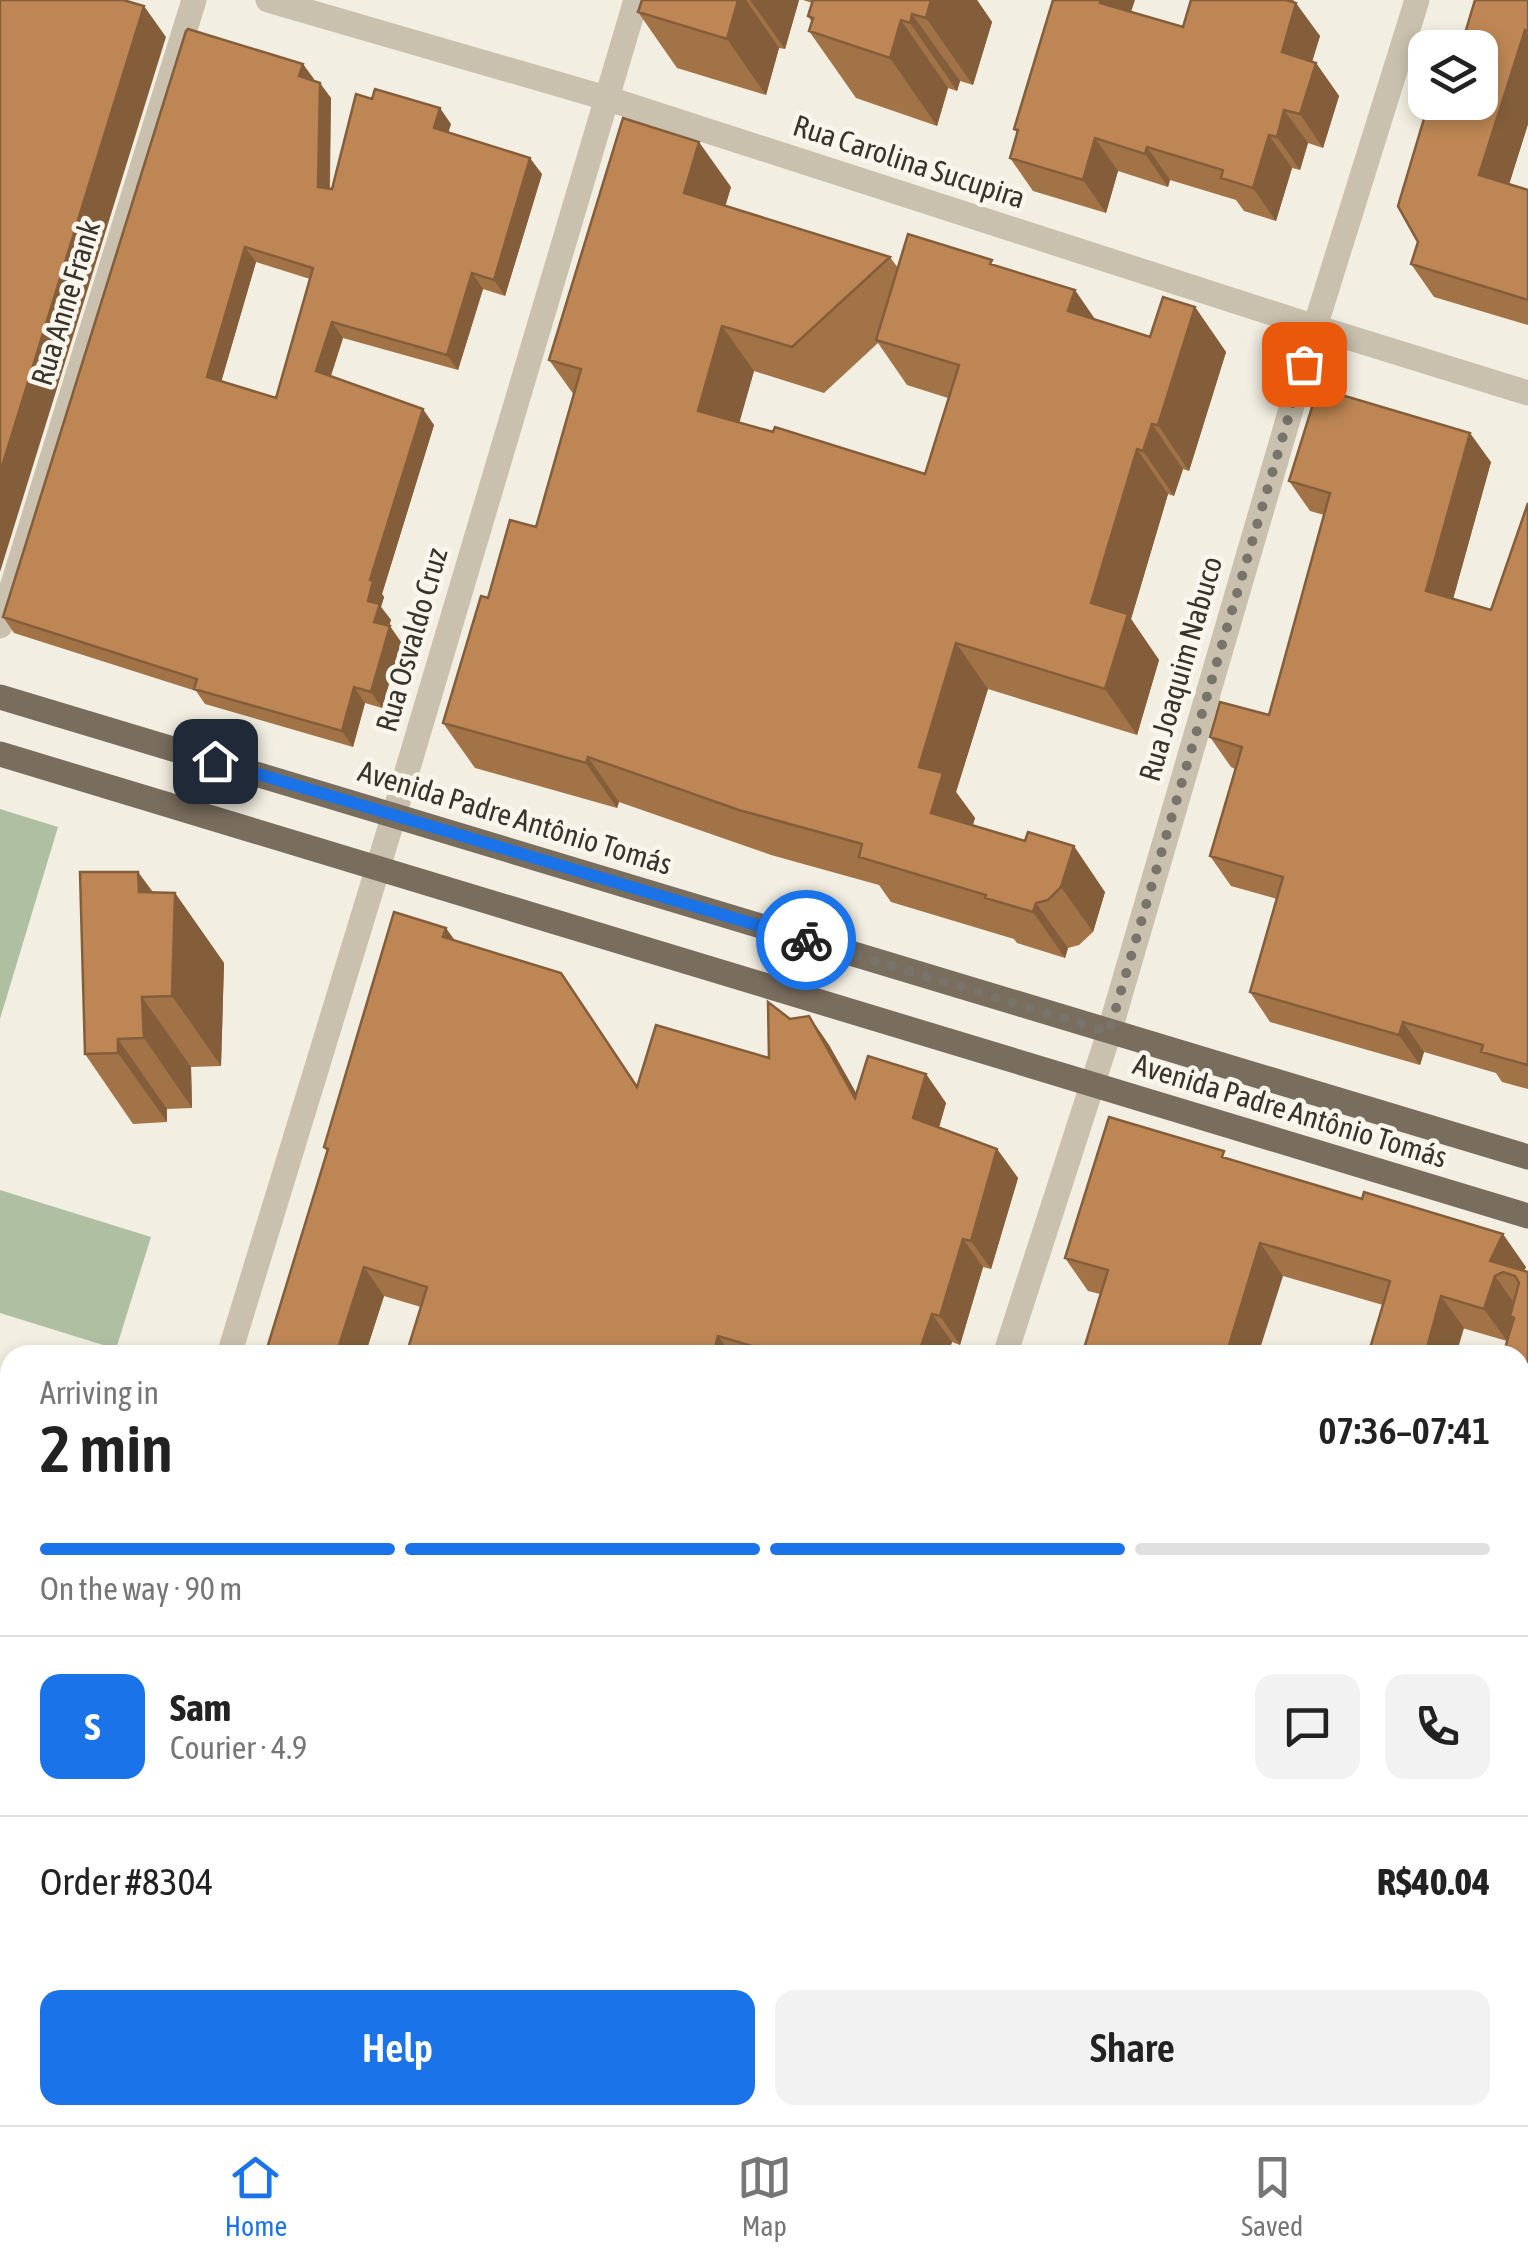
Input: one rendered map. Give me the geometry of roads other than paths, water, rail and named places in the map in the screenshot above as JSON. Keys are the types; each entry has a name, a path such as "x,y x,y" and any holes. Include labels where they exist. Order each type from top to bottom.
{"main road":[{"name":"Avenida Padre Antônio Tomás","path":"0,697 1528,1157"},
{"name":"Avenida Padre Antônio Tomás","path":"0,754 1528,1216"}],"street":[{"name":"Rua Anne Frank","path":"0,626 194,0"},
{"name":"Rua Carolina Sucupira","path":"268,0 606,98 1314,327 1528,392"},
{"name":"Rua Osvaldo Cruz","path":"231,1345 636,0"},
{"name":"Rua Joaquim Nabuco","path":"1008,1345 1109,1032 1314,327 1417,0"}]}
